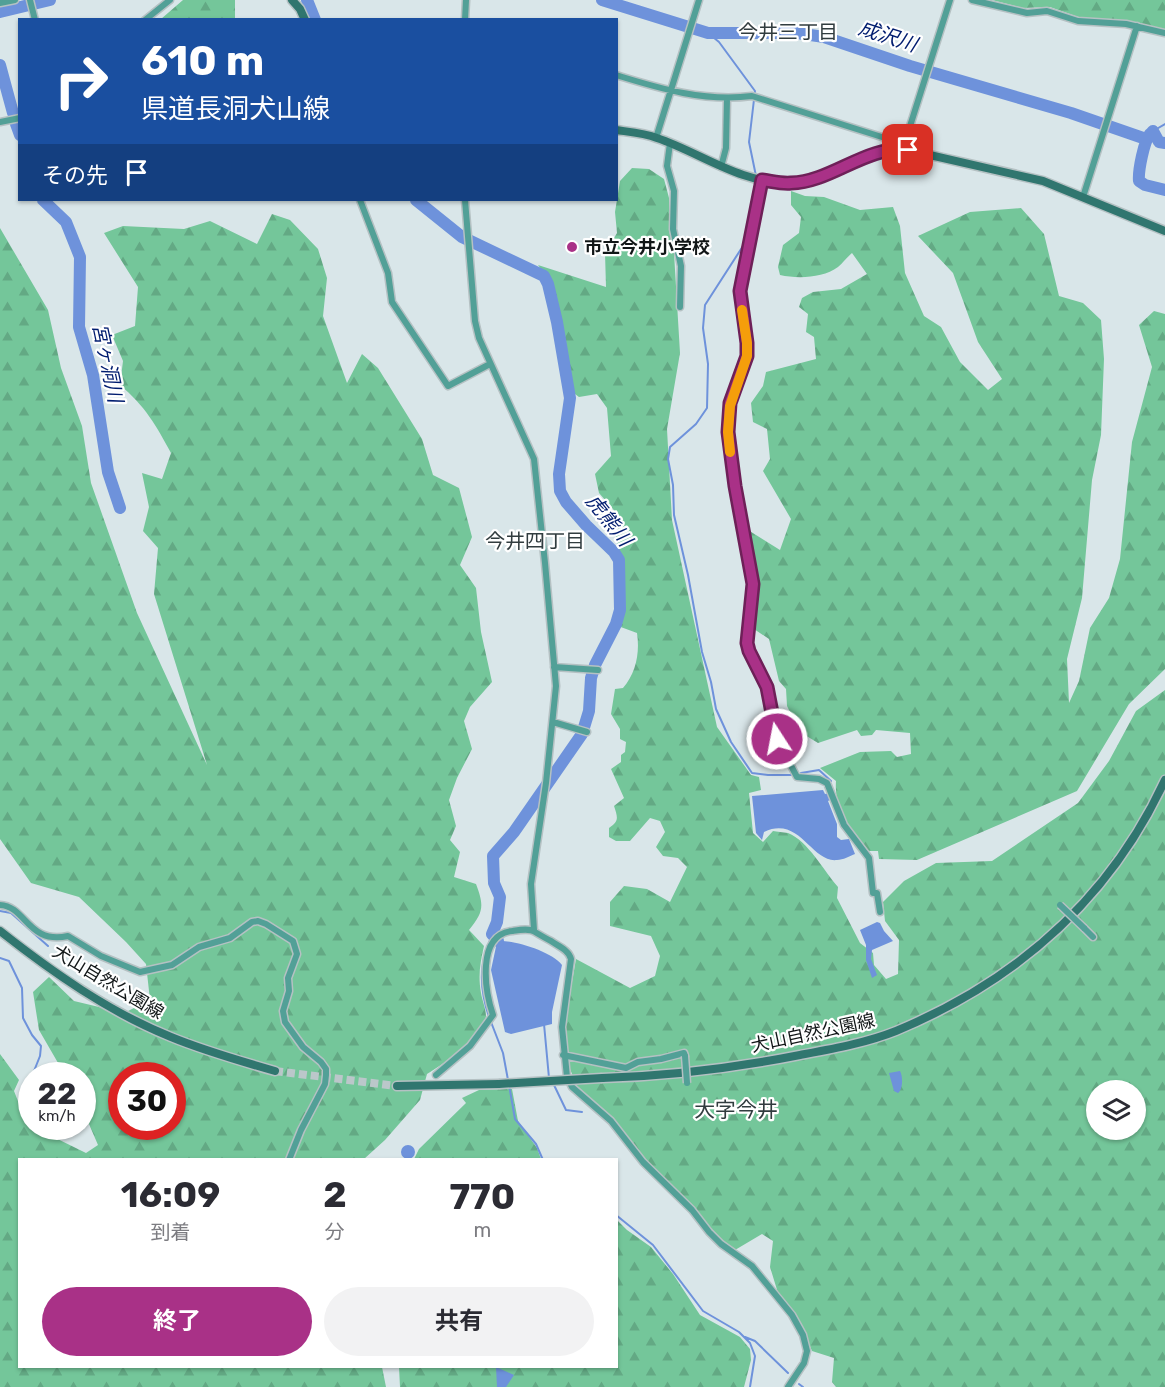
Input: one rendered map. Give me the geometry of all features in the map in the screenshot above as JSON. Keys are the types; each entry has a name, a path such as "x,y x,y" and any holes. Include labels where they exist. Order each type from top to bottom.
{"main road":[{"path":"292,0 304,18"},
{"path":"618,130 656,138 721,167 758,179 793,183 877,153 903,147 1043,181 1165,231"},
{"name":"犬山自然公園線","path":"396,1086 499,1084 691,1072 753,1064 841,1047 896,1031 952,1004 996,979 1036,950 1065,924 1107,875 1130,843 1165,780"},
{"name":"犬山自然公園線","path":"1,932 80,989 142,1024 222,1056 275,1071"}],"street":[{"path":"0,3 15,0"},
{"path":"30,0 35,18"},
{"path":"148,18 170,0"},
{"path":"465,18 466,0"},
{"path":"656,138 699,0"},
{"path":"618,76 671,92 727,99 756,97 903,147 950,0"},
{"path":"972,0 1028,13 1047,11 1078,21 1137,26 1165,33"},
{"path":"1083,197 1137,26"},
{"path":"721,167 726,148 727,99"},
{"path":"0,122 18,118"},
{"path":"670,143 667,166 674,192 674,229 681,266 680,307"},
{"path":"758,179 740,291 747,356 730,403 728,432 735,486 753,584 747,643 767,687 777,739 797,777 819,779 827,783 844,825 869,858 873,893 877,893 880,912"},
{"path":"360,201 388,273 392,302 448,386 490,364"},
{"path":"465,201 478,338 534,459 556,686 546,786 531,884 534,930"},
{"path":"554,667 598,670"},
{"path":"553,722 587,732"},
{"path":"0,905 9,907 39,933 55,939 69,936 101,956 140,972 171,965 199,947 230,938 252,922 258,921 266,924 293,941 297,954 288,978 289,991 283,1011 285,1022 303,1047 326,1069 325,1084 290,1158"},
{"path":"1060,905 1093,937"},
{"path":"436,1075 470,1046 492,1016 485,980 487,963 496,938 508,931 534,930 567,951 571,959 562,1028 563,1055 567,1077 572,1087 611,1121 643,1162 692,1210 721,1244 752,1266 792,1316 803,1335 807,1352 804,1363 788,1387"},
{"path":"563,1055 626,1068 638,1062 684,1053 687,1083"}],"green space":[{"path":"183,0 235,0 235,18 162,18"},
{"path":"992,0 1165,0 1165,30 1126,22 1081,18 1050,7 1023,8"},
{"path":"632,168 649,169 664,179 669,198 669,230 674,253 680,353 667,429 672,520 717,727 751,775 759,777 761,790 749,793 753,833 763,842 773,831 788,833 809,849 838,887 837,898 860,943 873,953 874,965 886,979 898,974 899,940 885,921 883,902 904,881 936,863 992,861 1078,803 1109,761 1136,711 1165,690 1165,1387 836,1387 832,1382 834,1358 812,1351 800,1322 778,1293 770,1267 773,1241 762,1234 735,1250 722,1240 647,1161 612,1119 578,1088 567,1062 564,1028 576,959 630,988 655,976 660,956 651,936 610,926 610,902 624,886 647,889 670,902 687,867 678,858 663,856 656,847 665,832 660,821 650,818 630,841 616,841 609,837 609,828 617,819 614,806 624,798 611,769 621,762 626,742 620,739 620,729 611,714 615,689 623,688 634,669 638,648 637,633 618,626 622,612 621,568 616,536 620,522 619,516 599,493 595,474 611,456 607,408 597,394 579,397 571,391 549,280 538,265 606,287 605,253 617,233 615,212 620,181"},
{"path":"791,191 805,196 824,197 860,210 893,207 900,226 905,273 924,316 941,327 960,362 988,390 1002,379 978,342 953,273 918,236 970,212 1021,208 1044,234 1059,296 1083,303 1101,320 1104,359 1101,435 1092,480 1082,598 1067,659 1069,703 1079,681 1090,628 1109,598 1120,559 1132,442 1152,367 1139,325 1154,311 1165,314 1165,669 1129,704 1077,791 917,860 879,859 878,851 868,851 849,827 840,811 836,781 820,768 860,752 891,751 897,757 911,754 910,733 876,730 872,735 861,736 857,730 818,743 800,732 787,706 786,689 779,681 769,639 751,627 756,584 748,530 780,550 791,519 763,471 770,459 767,429 753,422 751,403 763,386 766,372 816,359 814,337 806,332 808,314 799,307 802,298 813,292 841,289 867,274 852,253 832,271 802,277 780,275 778,267 783,245 799,233 801,217 791,205"},
{"path":"272,214 290,220 318,249 327,278 323,316 347,383 362,354 378,368 422,439 433,475 459,488 472,537 460,565 476,588 481,632 492,682 470,707 464,721 472,749 449,800 456,826 450,840 460,852 454,877 476,884 480,898 480,913 469,930 484,946 480,981 486,1016 479,1033 471,1041 427,1074 420,1100 385,1140 365,1158 18,1158 18,1368 382,1368 386,1387 0,1387 0,1054 18,1079 14,1091 18,1101 18,1140 60,1140 86,1153 98,1145 96,1140 96,1062 57,1062 39,1030 33,992 49,977 74,1001 124,1013 150,1000 146,964 126,942 79,897 31,883 0,839 0,228 48,310 61,368 82,426 91,483 137,613 207,765 154,594 158,548 143,531 149,507 142,473 162,479 171,453 149,416 120,385 123,361 112,335 135,326 138,287 104,233 123,226 184,229 210,221 257,244"},
{"path":"512,1089 518,1121 537,1148 541,1158 414,1158 419,1149 466,1103 462,1098 479,1090"},
{"path":"618,1221 651,1247 673,1274 700,1315 740,1337 750,1349 751,1360 744,1387 400,1387 399,1368 618,1368"}],"water":[{"path":"823,790 825,794 830,793 832,799 828,801 837,824 837,837 841,840 849,839 855,854 839,860 828,859 796,834 787,830 776,828 764,832 762,840 756,833 752,796"},
{"path":"877,922 893,941 872,950 871,959 877,975 872,978 866,960 866,945 860,930"},
{"path":"500,939 543,952 562,965 552,1012 552,1024 511,1034 505,1032 491,970 497,942"},
{"path":"900,1071 902,1083 898,1093 894,1091 889,1073"},
{"path":"408,1145 414,1149 413,1157 403,1157 401,1152 403,1147"},
{"path":"496,1368 514,1375 506,1387 497,1387"}],"waterway":[{"name":"成沢川","path":"0,12 50,0"},
{"name":"虎熊川","path":"307,0 314,18"},
{"name":"成沢川","path":"602,0 708,33 797,33 824,37 910,66 1071,113 1146,139 1153,131"},
{"path":"708,33 719,42 755,91 749,142 756,176"},
{"name":"宮ヶ洞川","path":"0,65 13,113"},
{"name":"宮ヶ洞川","path":"16,124 18,130"},
{"path":"1153,131 1165,124"},
{"path":"1153,131 1159,142 1165,143"},
{"path":"1150,134 1142,156 1139,181 1145,185 1165,190"},
{"path":"757,182 750,226 743,246 705,305 703,328 708,364 707,408 696,424 670,447 668,459 673,485 674,515 716,709 731,742 752,773 792,775"},
{"name":"宮ヶ洞川","path":"44,201 66,222 80,257 79,327 93,375 108,472 120,508"},
{"name":"虎熊川","path":"417,201 462,237 544,276 557,322 570,398 559,474 560,491 566,502 619,560 620,610 616,624 595,665 591,678 589,711 582,734 514,832 493,856 494,883 500,897 497,922 492,934 498,941"},
{"path":"801,773 819,770 831,781"},
{"path":"0,911 11,913 48,946"},
{"path":"489,943 492,934"},
{"path":"485,955 482,986 489,1017"},
{"path":"0,958 9,961 22,988 23,1018 41,1046 38,1062"},
{"path":"491,1022 503,1053 508,1080"},
{"path":"544,1024 549,1078"},
{"path":"509,1085 515,1119 536,1144 542,1158"},
{"path":"554,1085 566,1110 582,1112"},
{"path":"618,1217 653,1245 703,1311 739,1332 750,1343 755,1356 750,1387"},
{"path":"745,1337 755,1341 788,1373"},
{"path":"799,1384 803,1387"}],"tunnel":[{"path":"275,1071 397,1086"}],"slow traffic":[{"path":"730,452 728,442 730,403 747,356 742,310"}],"place":[{"name":"市立今井小学校","path":"572,247"}],"district":[{"name":"今井三丁目","path":"788,32"},
{"name":"今井四丁目","path":"535,541"},
{"name":"大字今井","path":"736,1109"}],"route":[{"path":"777,739 767,687 747,643 753,584 728,442 730,403 747,356 740,291 762,180 789,183 808,180 877,153 898,149 908,150"}]}
